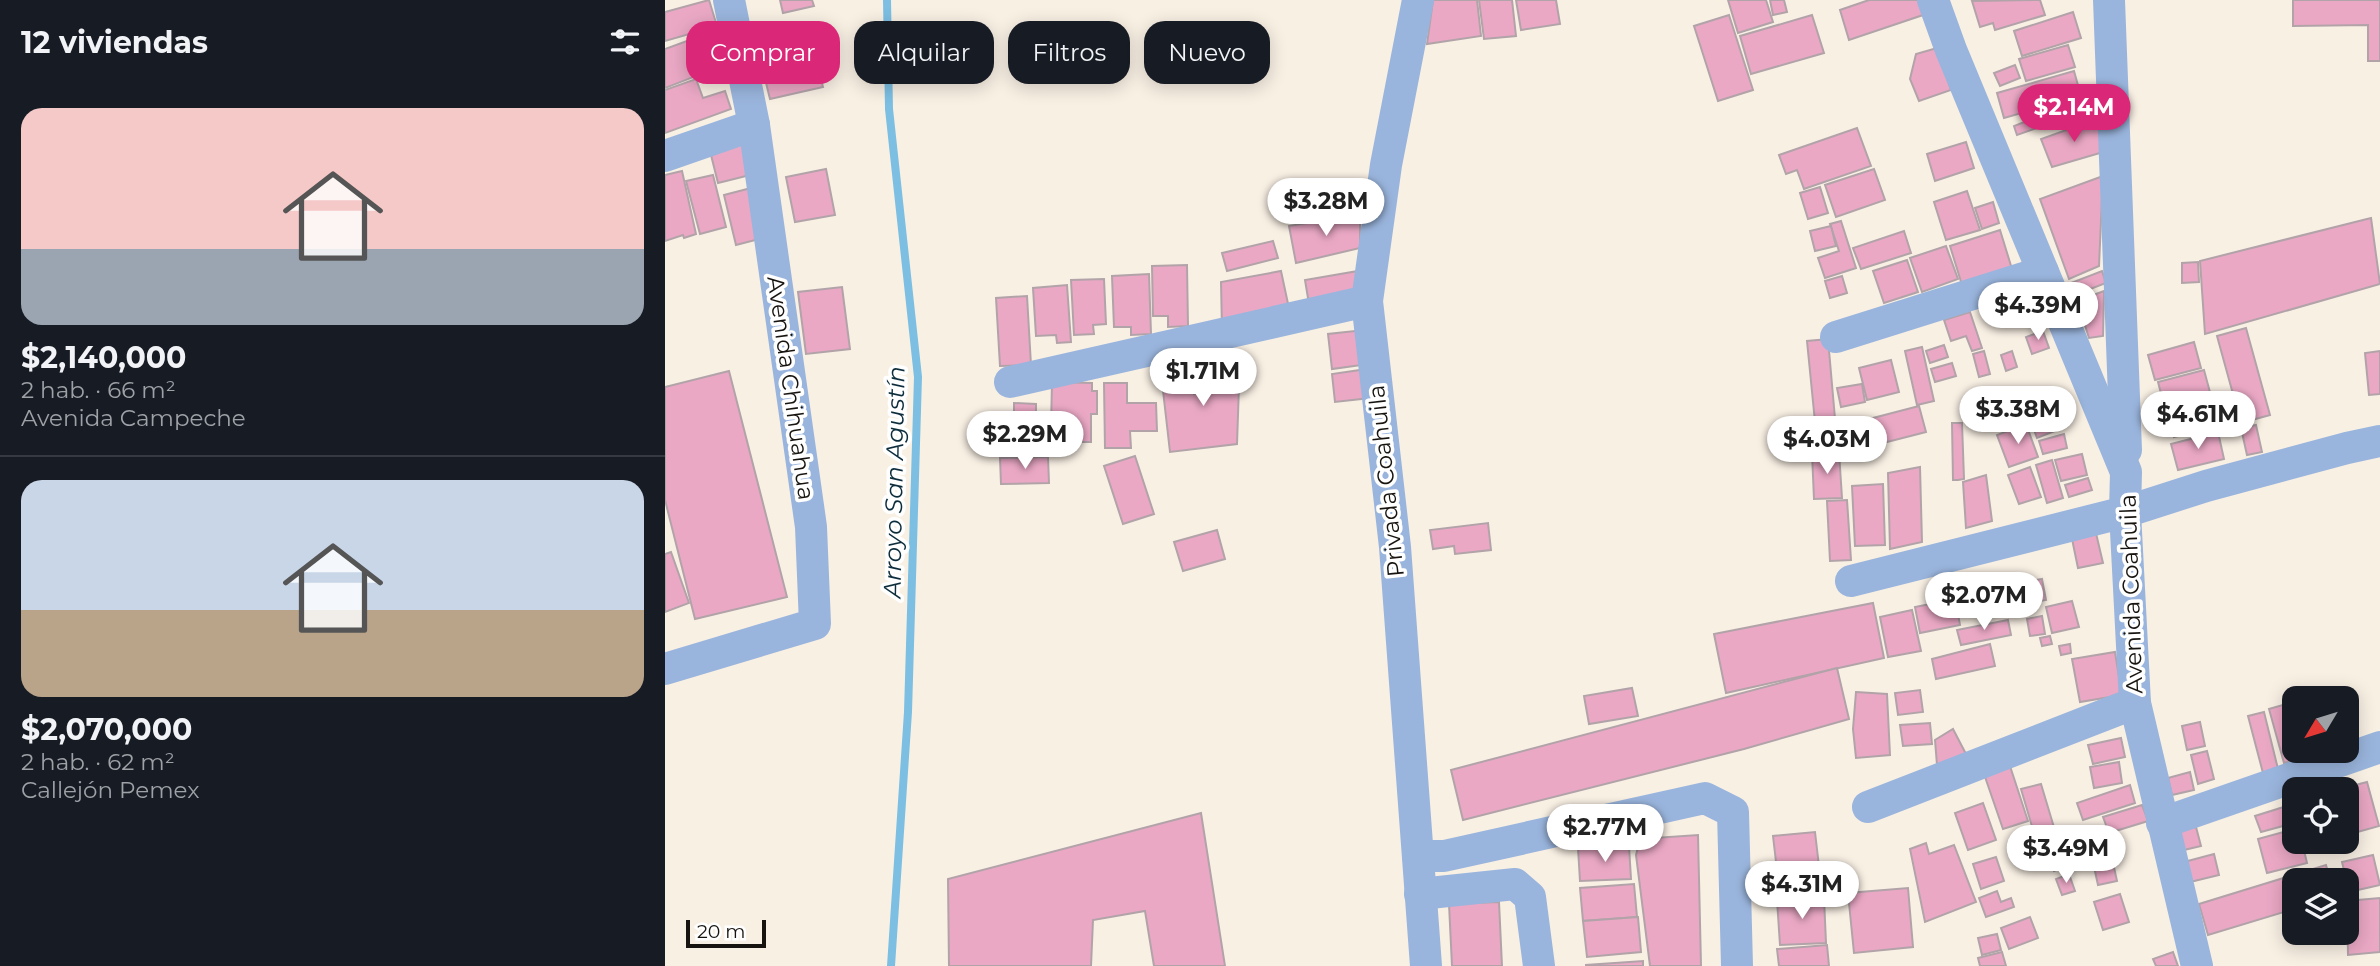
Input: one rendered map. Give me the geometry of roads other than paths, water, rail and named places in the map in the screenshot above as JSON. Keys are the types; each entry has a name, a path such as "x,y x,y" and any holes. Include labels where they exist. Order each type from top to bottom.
{"street":[{"name":"Avenida Chihuahua","path":"665,669 815,624 811,527 754,125 729,0"},
{"name":"Privada Coahuila","path":"1418,0 1386,164 1367,301 1395,547 1426,966"},
{"name":"Avenida Coahuila","path":"1933,0 1951,50 2126,472 2125,512 2135,703 2197,966"},
{"path":"2109,0 2126,472"},
{"path":"665,156 754,125"},
{"path":"1836,337 2043,272"},
{"path":"1010,382 1367,301"},
{"path":"1851,581 2125,512 2206,486 2380,441"},
{"path":"1868,807 2135,703"},
{"path":"2162,823 2380,747"},
{"path":"1418,856 1444,856 1705,799 1733,812 1737,966"},
{"path":"1420,894 1515,884 1529,897 1539,966"}],"waterway":[{"name":"Arroyo San Agustín","path":"887,0 889,109 918,377 908,712 891,966"}]}
